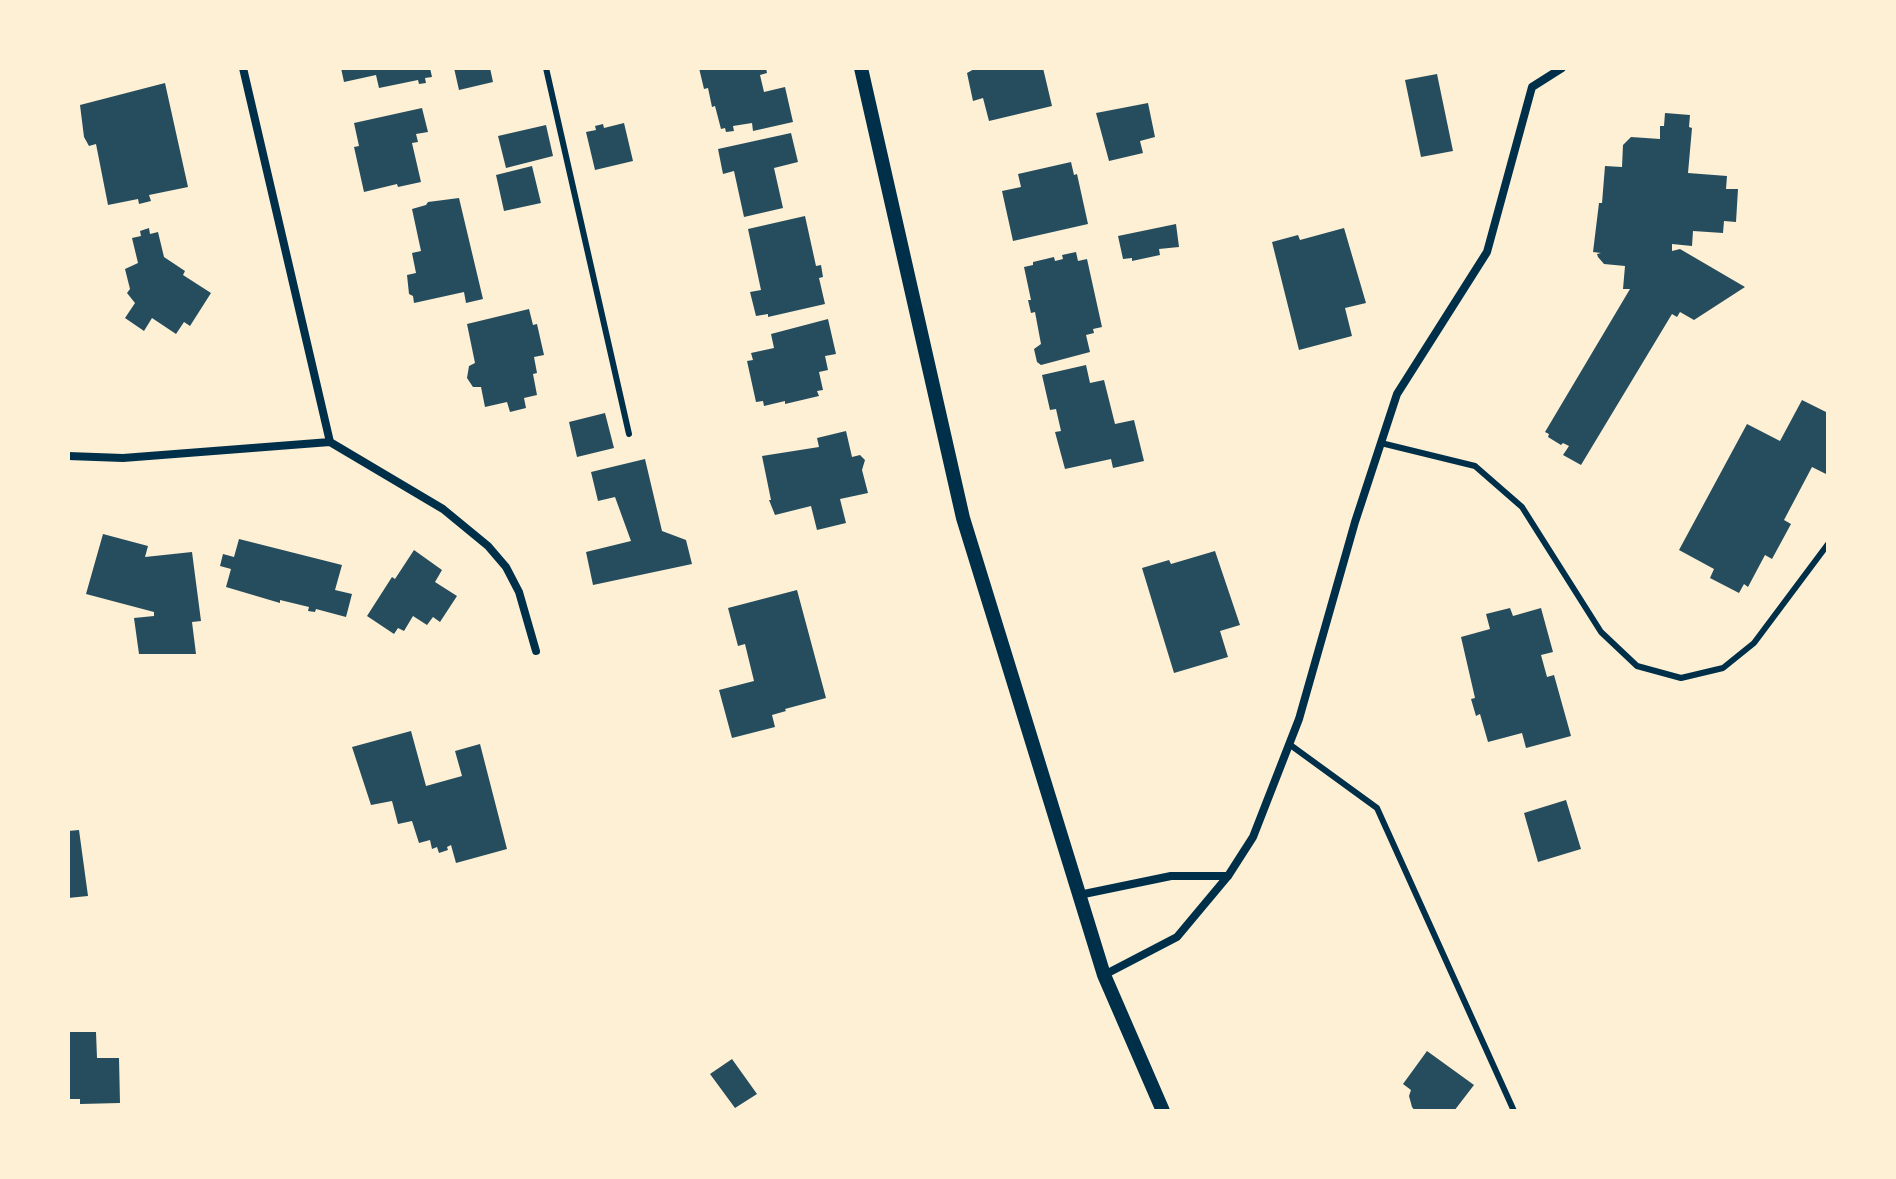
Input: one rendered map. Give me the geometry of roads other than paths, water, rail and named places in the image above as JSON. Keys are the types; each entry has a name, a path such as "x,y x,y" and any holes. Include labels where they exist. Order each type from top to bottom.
{"street":[{"path":"243,68 330,442"},
{"path":"861,68 963,518 1104,975 1163,1111"},
{"path":"1104,975 1177,937 1228,876 1253,837 1299,719 1355,522 1397,394 1487,252 1532,87 1562,68"},
{"path":"68,456 123,458 330,442 443,509 488,546 506,567 519,592 536,651"},
{"path":"1079,895 1171,876 1228,876"}],"lane":[{"path":"546,68 629,434"},
{"path":"1381,443 1475,466 1522,507 1601,632 1637,666 1681,678 1723,668 1754,643 1828,544"},
{"path":"1289,744 1377,808 1514,1111"}]}
